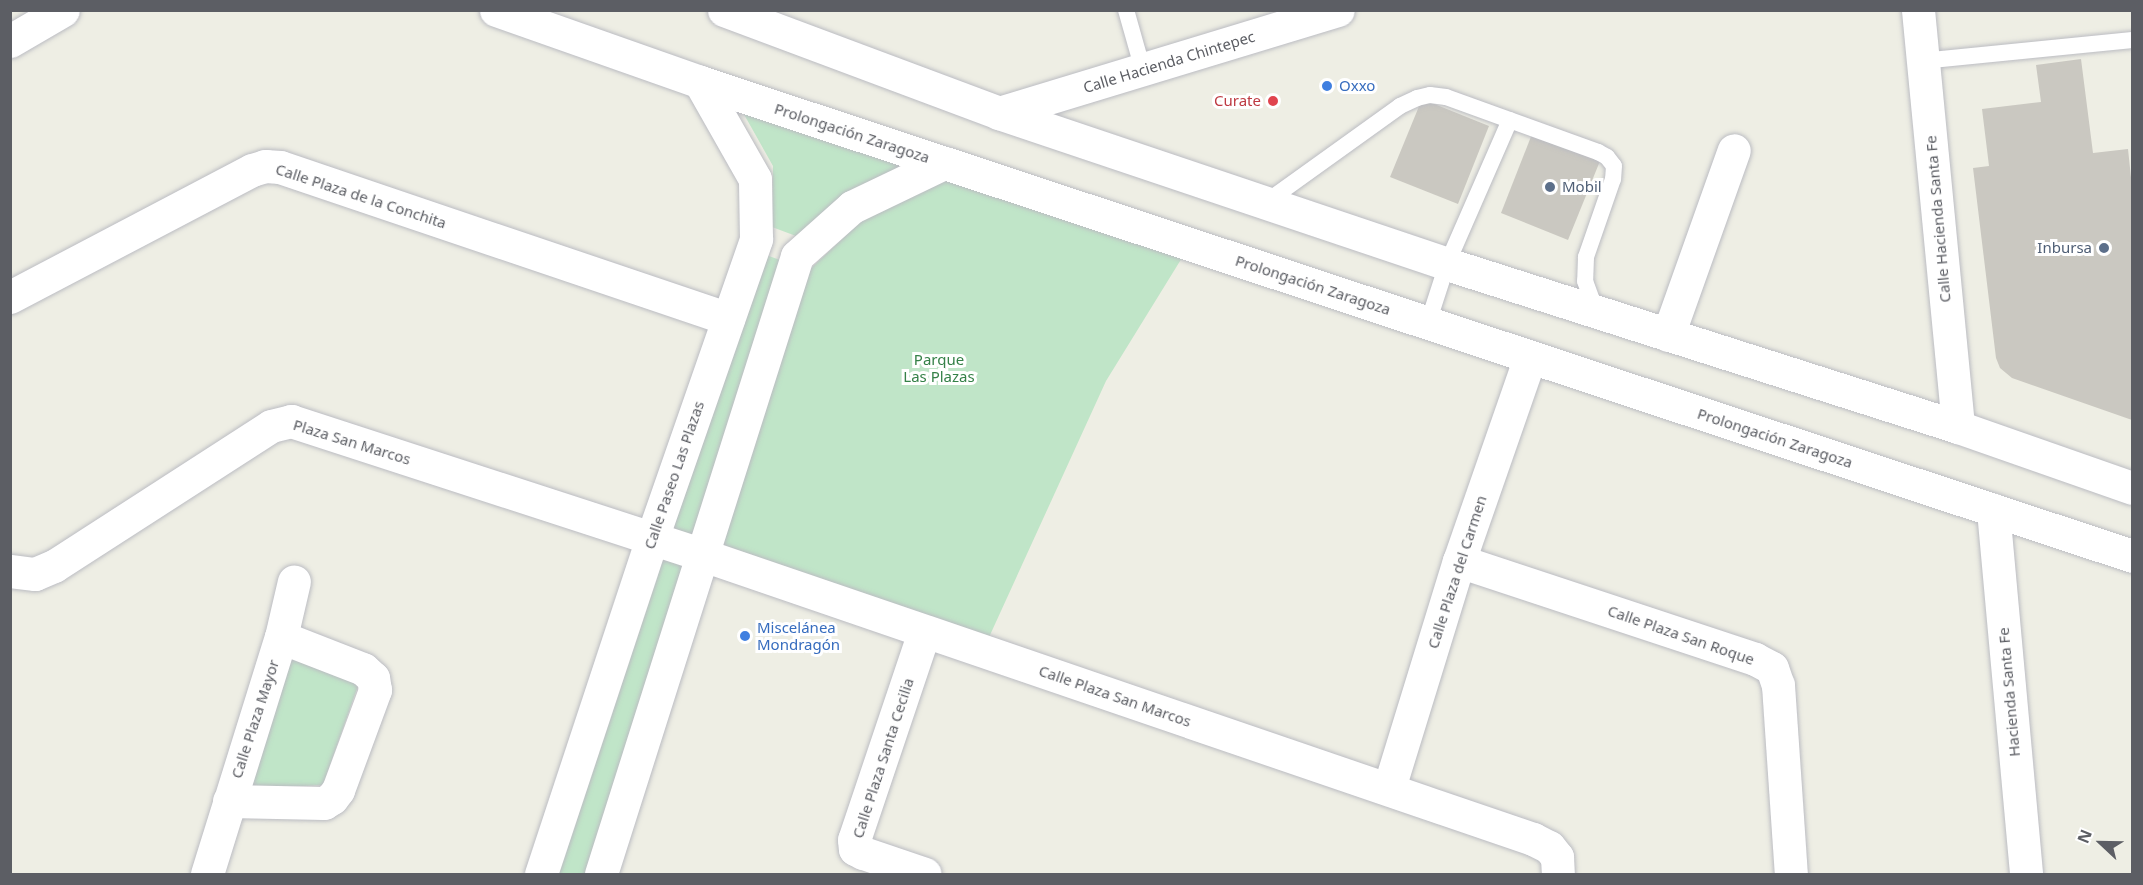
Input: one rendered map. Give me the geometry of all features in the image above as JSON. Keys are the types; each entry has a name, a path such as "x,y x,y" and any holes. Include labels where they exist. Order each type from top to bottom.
{"street":[{"path":"10,41 63,10"},
{"name":"Prolongación Zaragoza","path":"496,10 700,82 2133,556"},
{"name":"Calle Hacienda Chintepec","path":"999,113 1338,10"},
{"name":"Calle Hacienda Santa Fe","path":"1918,10 1958,427"},
{"path":"729,11 999,113 1447,264 1958,427 2133,488"},
{"name":"Calle Paseo Las Plazas","path":"541,874 652,538 756,239 755,179 700,82"},
{"path":"1668,335 1734,150"},
{"path":"600,874 797,256 852,207 944,163"},
{"name":"Calle Plaza de la Conchita","path":"10,297 252,170 265,166 280,168 728,320"},
{"path":"756,239 797,256"},
{"name":"Calle Plaza del Carmen","path":"1389,788 1459,561 1530,357"},
{"name":"Plaza San Marcos","path":"10,571 35,574 54,566 271,426 291,421 652,538"},
{"name":"Hacienda Santa Fe","path":"1993,510 2026,874"},
{"name":"Calle Plaza San Marcos","path":"652,538 1389,788 1549,847 1557,857 1558,874"},
{"name":"Calle Plaza San Roque","path":"1459,561 1755,659 1772,668 1778,685 1791,874"},
{"name":"Calle Plaza Mayor","path":"207,874 281,637 294,581"},
{"name":"Calle Plaza Santa Cecilia","path":"924,632 854,840 855,849 863,854 925,874"},
{"name":"Calle Plaza Mayor","path":"229,801 324,803 332,798 339,790 375,690 373,678 363,669 281,637"}],"lane":[{"path":"1126,10 1143,70"},
{"path":"1922,61 2133,40"},
{"path":"1265,203 1400,106 1430,95 1446,97 1598,152 1614,166 1613,179 1586,257 1585,281 1596,312"},
{"path":"1428,323 1447,264 1510,120"}],"green space":[{"path":"741,109 907,165 796,236 772,227 773,166"},
{"name":"Parque Las Plazas","path":"951,175 1185,253 1106,381 985,646 712,556 803,276 860,222"},
{"path":"760,253 786,262 698,549 658,536"},
{"path":"662,558 691,565 590,874 550,874"},
{"path":"289,651 360,680 323,785 243,789"}],"building":[{"path":"2081,59 2093,153 2128,149 2132,187 2132,420 2012,378 2000,368 1996,358 1973,168 1989,166 1982,109 2041,102 2036,65"},
{"path":"1422,99 1489,126 1458,204 1390,177"},
{"name":"Mobil","path":"1532,134 1600,161 1568,240 1501,213"}],"place":[{"name":"Oxxo","path":"1327,86"},
{"name":"Curate","path":"1273,101"},
{"name":"Mobil","path":"1550,187"},
{"name":"Inbursa","path":"2104,248"},
{"name":"Miscelánea Mondragón","path":"745,636"}]}
